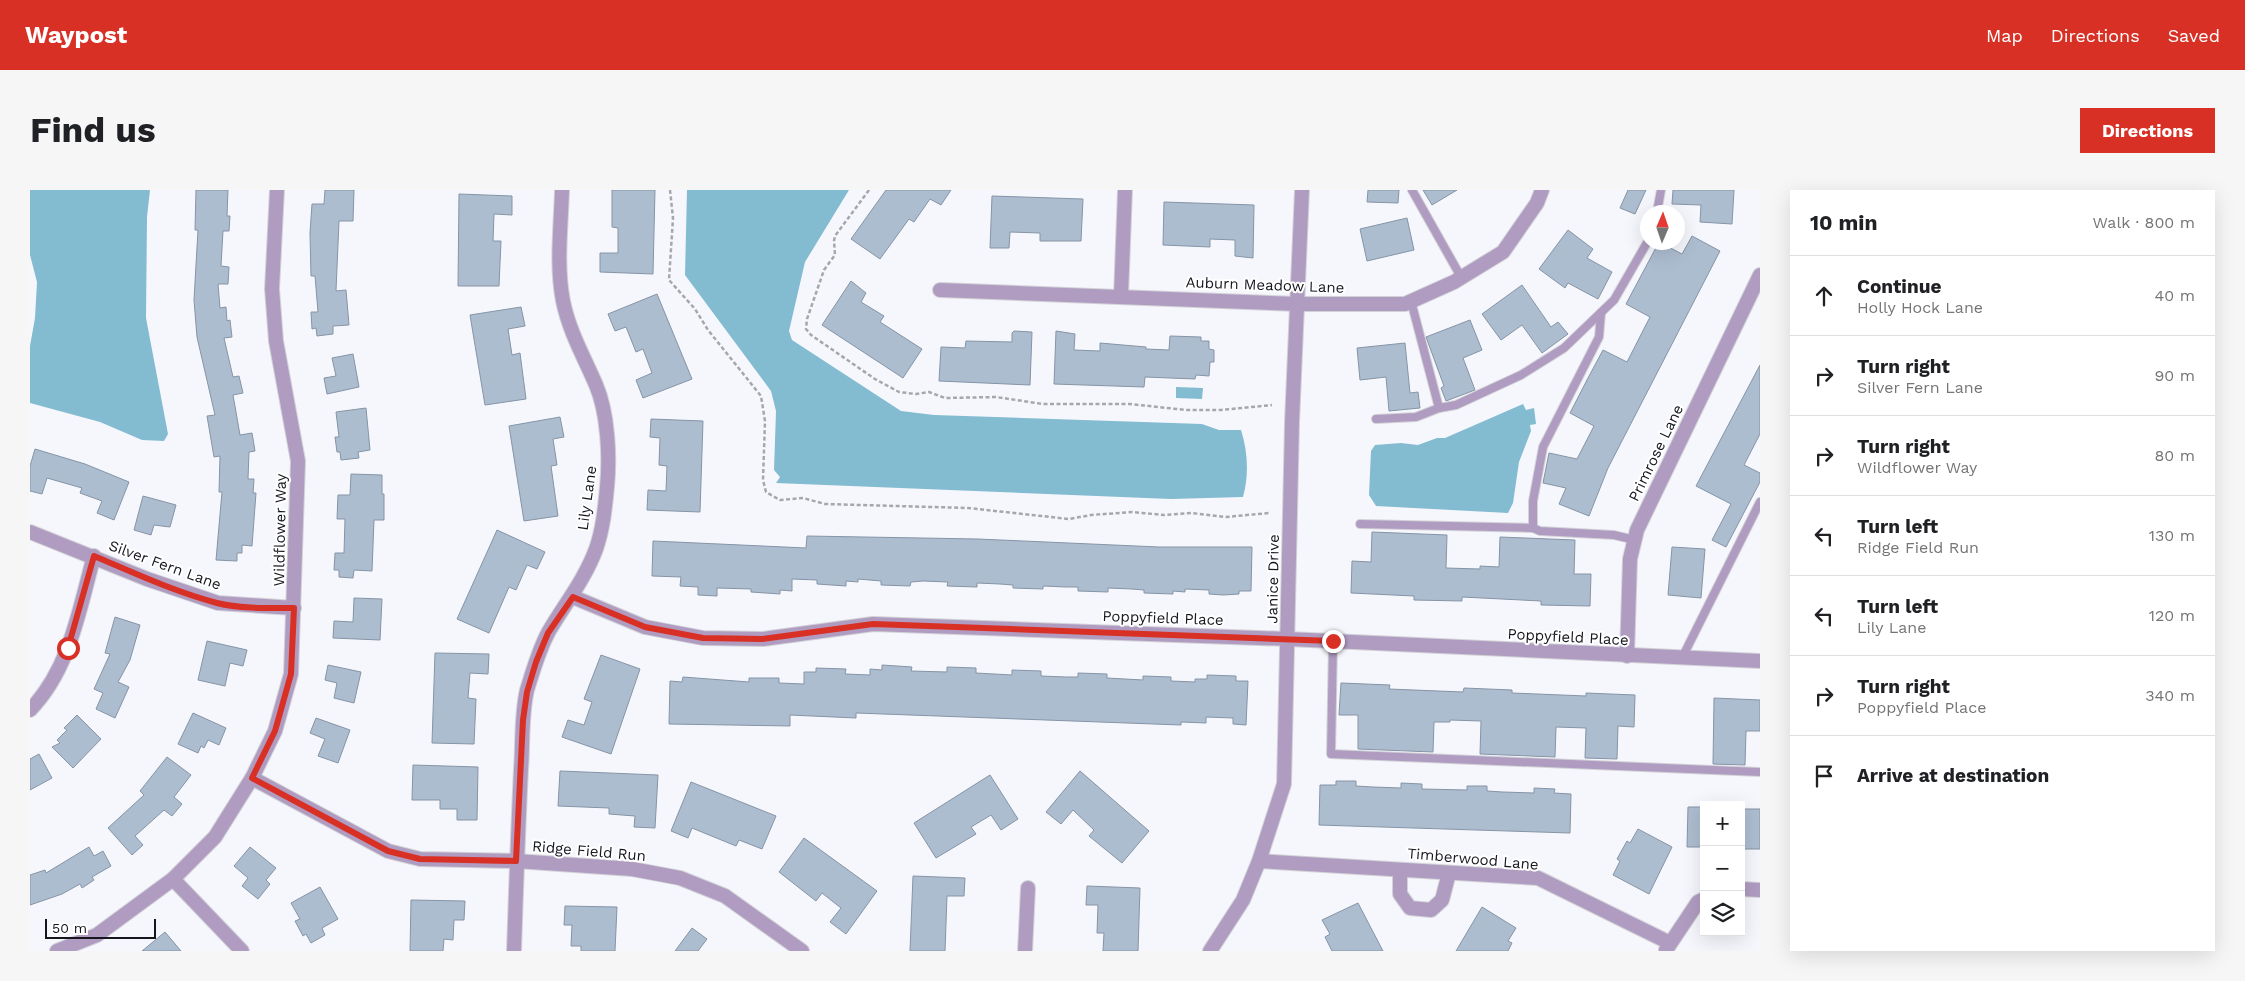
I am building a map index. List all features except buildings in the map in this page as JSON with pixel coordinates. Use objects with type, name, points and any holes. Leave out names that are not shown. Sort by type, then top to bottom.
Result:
[{"type":"street","name":"Wildflower Way","points":[[57,951],[97,935],[173,879],[215,837],[252,778],[275,731],[291,674],[298,461],[276,341],[272,289],[277,190]]},
{"type":"street","name":"Lily Lane","points":[[514,951],[516,861],[523,720],[527,692],[536,662],[548,633],[573,597],[596,549],[604,516],[609,462],[603,412],[597,388],[575,339],[563,301],[560,267],[562,190]]},
{"type":"street","points":[[1121,296],[1124,190]]},
{"type":"street","name":"Janice Drive","points":[[1210,951],[1242,900],[1259,861],[1284,784],[1292,422],[1302,190]]},
{"type":"street","name":"Auburn Meadow Lane","points":[[940,290],[1298,304],[1405,304],[1461,277],[1503,252],[1536,203],[1542,190]]},
{"type":"street","name":"Primrose Lane","points":[[1627,656],[1630,560],[1637,530],[1760,275]]},
{"type":"street","name":"Silver Fern Lane","points":[[30,532],[94,556],[147,579],[218,603],[294,608]]},
{"type":"street","points":[[30,710],[52,683],[65,655],[94,556]]},
{"type":"street","name":"Poppyfield Place","points":[[573,597],[645,627],[703,638],[762,639],[873,624],[1288,639],[1760,661]]},
{"type":"street","name":"Ridge Field Run","points":[[252,778],[388,851],[420,859],[516,861],[632,869],[680,878],[727,896],[802,951]]},
{"type":"street","name":"Timberwood Lane","points":[[1259,861],[1538,878],[1668,947]]},
{"type":"street","points":[[1400,870],[1400,894],[1410,908],[1431,910],[1442,900],[1449,873]]},
{"type":"street","points":[[173,879],[242,951]]},
{"type":"street","points":[[1025,951],[1028,888]]},
{"type":"street","points":[[1745,889],[1760,890]]},
{"type":"street","points":[[1668,947],[1700,901]]},
{"type":"lane","points":[[1412,190],[1461,277]]},
{"type":"lane","points":[[1658,205],[1661,190]]},
{"type":"lane","points":[[1376,419],[1416,417],[1439,408],[1456,406],[1521,375],[1564,348],[1614,300],[1643,250]]},
{"type":"lane","points":[[1411,301],[1439,408]]},
{"type":"lane","points":[[1533,528],[1533,501],[1543,448],[1599,337],[1601,313]]},
{"type":"lane","points":[[1682,658],[1760,502]]},
{"type":"lane","points":[[1360,524],[1533,528],[1540,531],[1614,535],[1635,540]]},
{"type":"lane","points":[[1333,641],[1331,754],[1760,772]]},
{"type":"path","points":[[670,190],[673,218],[669,280],[694,309],[708,330],[761,396],[766,421],[763,486],[770,496],[780,500],[806,498],[826,504],[956,507],[1069,519],[1091,515],[1132,512],[1152,515],[1192,513],[1226,517],[1269,513]]},
{"type":"path","points":[[869,190],[835,236],[835,255],[824,270],[807,319],[806,329],[833,350],[894,390],[907,394],[929,392],[945,398],[970,396],[1012,399],[1043,404],[1130,404],[1186,410],[1221,410],[1272,406]]},
{"type":"water","points":[[30,190],[150,190],[147,217],[146,318],[168,434],[164,441],[142,440],[100,422],[30,403],[30,346],[35,318],[37,282],[30,255]]},
{"type":"water","points":[[687,190],[849,190],[805,262],[789,331],[792,340],[901,411],[934,415],[1202,424],[1219,430],[1241,430],[1247,464],[1243,497],[1171,499],[776,483],[780,477],[774,470],[776,411],[771,391],[685,275]]},
{"type":"water","points":[[1176,387],[1203,388],[1202,399],[1176,398]]},
{"type":"water","points":[[1523,404],[1526,410],[1534,408],[1536,424],[1530,425],[1531,431],[1519,462],[1513,503],[1508,513],[1376,506],[1369,495],[1371,451],[1375,445],[1401,443],[1418,445],[1437,438],[1445,438]]},
{"type":"route","points":[[68,648],[94,556],[147,579],[218,603],[294,608],[291,674],[275,731],[252,778],[388,851],[420,859],[516,861],[523,720],[527,692],[536,662],[548,633],[573,597],[645,627],[703,638],[762,639],[873,624],[1333,641]]}]
